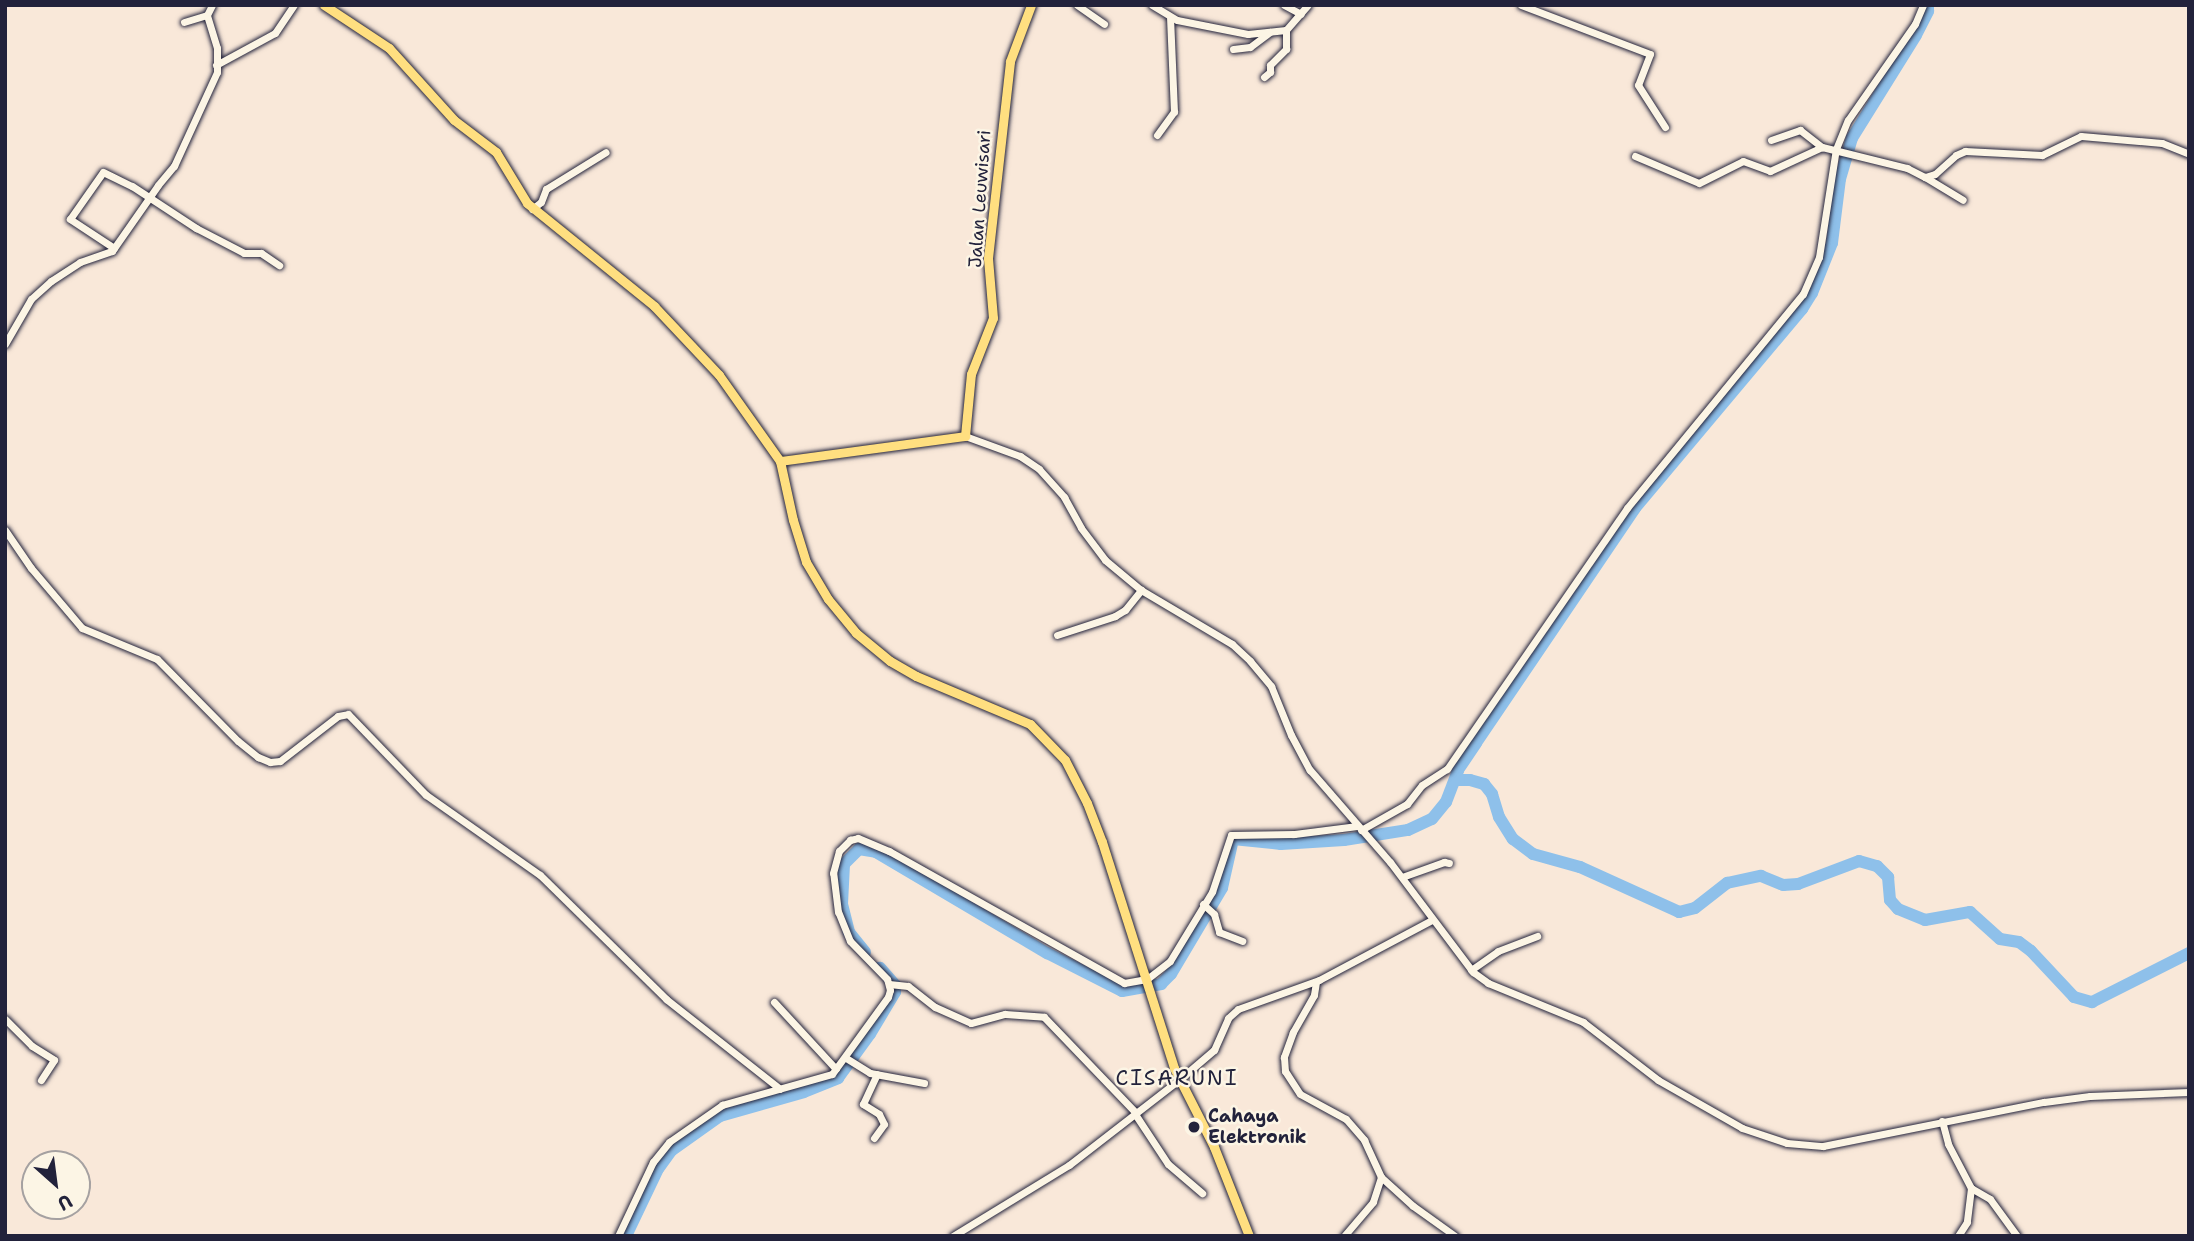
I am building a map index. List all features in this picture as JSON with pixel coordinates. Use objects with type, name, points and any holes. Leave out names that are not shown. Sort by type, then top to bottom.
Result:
[{"type":"main road","points":[[324,5],[389,48],[454,120],[492,147],[519,194],[532,209],[654,306],[705,360],[780,461],[793,520],[806,562],[828,599],[856,633],[890,661],[915,676],[1030,723],[1065,760],[1087,803],[1102,842],[1180,1079],[1214,1147],[1249,1236]]},
{"type":"main road","name":"Jalan Leuwisari","points":[[965,436],[971,374],[993,318],[988,258],[1010,61],[1031,5]]},
{"type":"main road","points":[[780,461],[965,436]]},
{"type":"street","points":[[5,344],[32,299],[51,281],[80,262],[114,248],[174,166],[217,72],[217,48],[208,15],[212,5]]},
{"type":"street","points":[[216,65],[275,33],[294,5]]},
{"type":"street","points":[[1077,5],[1104,24]]},
{"type":"street","points":[[1152,5],[1170,18],[1248,34],[1286,30]]},
{"type":"street","points":[[1284,5],[1301,14]]},
{"type":"street","points":[[1264,77],[1270,72],[1270,65],[1286,49],[1286,30],[1308,5]]},
{"type":"street","points":[[1521,5],[1650,54],[1638,85],[1665,127]]},
{"type":"street","points":[[618,1236],[653,1162],[669,1142],[713,1110],[815,1080],[851,1061],[888,997],[890,984],[885,975],[850,941],[836,904],[833,873],[836,858],[844,844],[858,838],[916,865],[1116,981],[1148,985],[1170,961],[1208,908],[1231,835],[1361,829],[1408,804],[1422,785],[1447,769],[1628,508],[1793,309],[1811,280],[1819,257],[1836,149],[1852,112],[1915,24],[1923,5]]},
{"type":"street","points":[[184,22],[208,15]]},
{"type":"street","points":[[1157,135],[1174,112],[1170,18]]},
{"type":"street","points":[[1233,49],[1250,47],[1270,31]]},
{"type":"street","points":[[1771,140],[1800,130],[1822,147],[1849,151],[1907,168],[1962,200]]},
{"type":"street","points":[[1925,177],[1935,174],[1956,155],[1965,151],[2042,155],[2081,136],[2162,143],[2189,154]]},
{"type":"street","points":[[1635,156],[1704,183],[1743,161],[1770,171],[1822,147]]},
{"type":"street","points":[[532,209],[541,202],[546,189],[606,152]]},
{"type":"street","points":[[114,248],[70,219],[99,174],[107,172],[207,234],[244,253],[261,253],[279,265]]},
{"type":"street","points":[[965,436],[1020,456],[1039,469],[1064,497],[1092,544],[1141,590],[1232,644],[1257,668],[1270,686],[1290,735],[1310,770],[1402,877],[1471,970],[1488,983],[1583,1021],[1658,1080],[1742,1128],[1771,1139],[1824,1146],[1942,1121],[2090,1096],[2189,1091]]},
{"type":"street","points":[[5,530],[31,568],[82,628],[157,659],[238,741],[258,757],[270,762],[280,761],[338,716],[348,714],[426,795],[540,875],[666,999],[780,1089]]},
{"type":"street","points":[[1057,635],[1115,616],[1125,610],[1141,590]]},
{"type":"street","points":[[1402,877],[1444,862],[1449,863]]},
{"type":"street","points":[[1208,908],[1219,932],[1242,941]]},
{"type":"street","points":[[953,1236],[1069,1165],[1180,1079],[1214,1050],[1227,1018],[1238,1009],[1316,982],[1432,920]]},
{"type":"street","points":[[1471,970],[1499,951],[1537,936]]},
{"type":"street","points":[[1316,982],[1314,995],[1293,1032],[1284,1056],[1285,1071],[1300,1094],[1346,1119],[1364,1140],[1381,1177],[1413,1206],[1455,1236]]},
{"type":"street","points":[[890,984],[903,984],[934,1007],[971,1023],[1005,1014],[1044,1017],[1135,1114],[1168,1164],[1202,1193]]},
{"type":"street","points":[[774,1002],[836,1069]]},
{"type":"street","points":[[5,1018],[32,1046],[54,1060],[41,1080]]},
{"type":"street","points":[[851,1061],[877,1074],[924,1083]]},
{"type":"street","points":[[874,1138],[884,1124],[879,1114],[863,1104],[877,1074]]},
{"type":"street","points":[[1942,1121],[1948,1144],[1971,1188],[1990,1199],[2017,1236]]},
{"type":"street","points":[[1344,1236],[1373,1202],[1381,1177]]},
{"type":"street","points":[[1958,1236],[1967,1222],[1971,1188]]},
{"type":"waterway","points":[[865,952],[849,932],[842,904],[844,864],[859,849],[876,852],[1047,953],[1122,991],[1161,984],[1171,974],[1222,888],[1233,839],[1281,844],[1344,840],[1408,830],[1432,819],[1446,802],[1458,770],[1635,508],[1802,309],[1812,293],[1832,243],[1840,179],[1852,138],[1916,35],[1928,11],[1928,5]]},
{"type":"waterway","points":[[1455,780],[1484,784],[1492,794],[1499,817],[1513,839],[1533,854],[1580,867],[1679,912],[1695,908],[1727,883],[1761,876],[1783,885],[1798,884],[1859,861],[1877,866],[1888,877],[1890,900],[1898,909],[1925,920],[1970,912],[2000,939],[2019,942],[2031,951],[2074,997],[2092,1002],[2189,953]]},
{"type":"waterway","points":[[626,1236],[658,1169],[672,1150],[720,1116],[804,1092],[838,1078],[870,1034],[895,992],[895,985],[880,968]]},
{"type":"place","name":"Cahaya Elektronik","points":[[1194,1127]]},
{"type":"district","name":"CISARUNI","points":[[1177,1078]]}]
